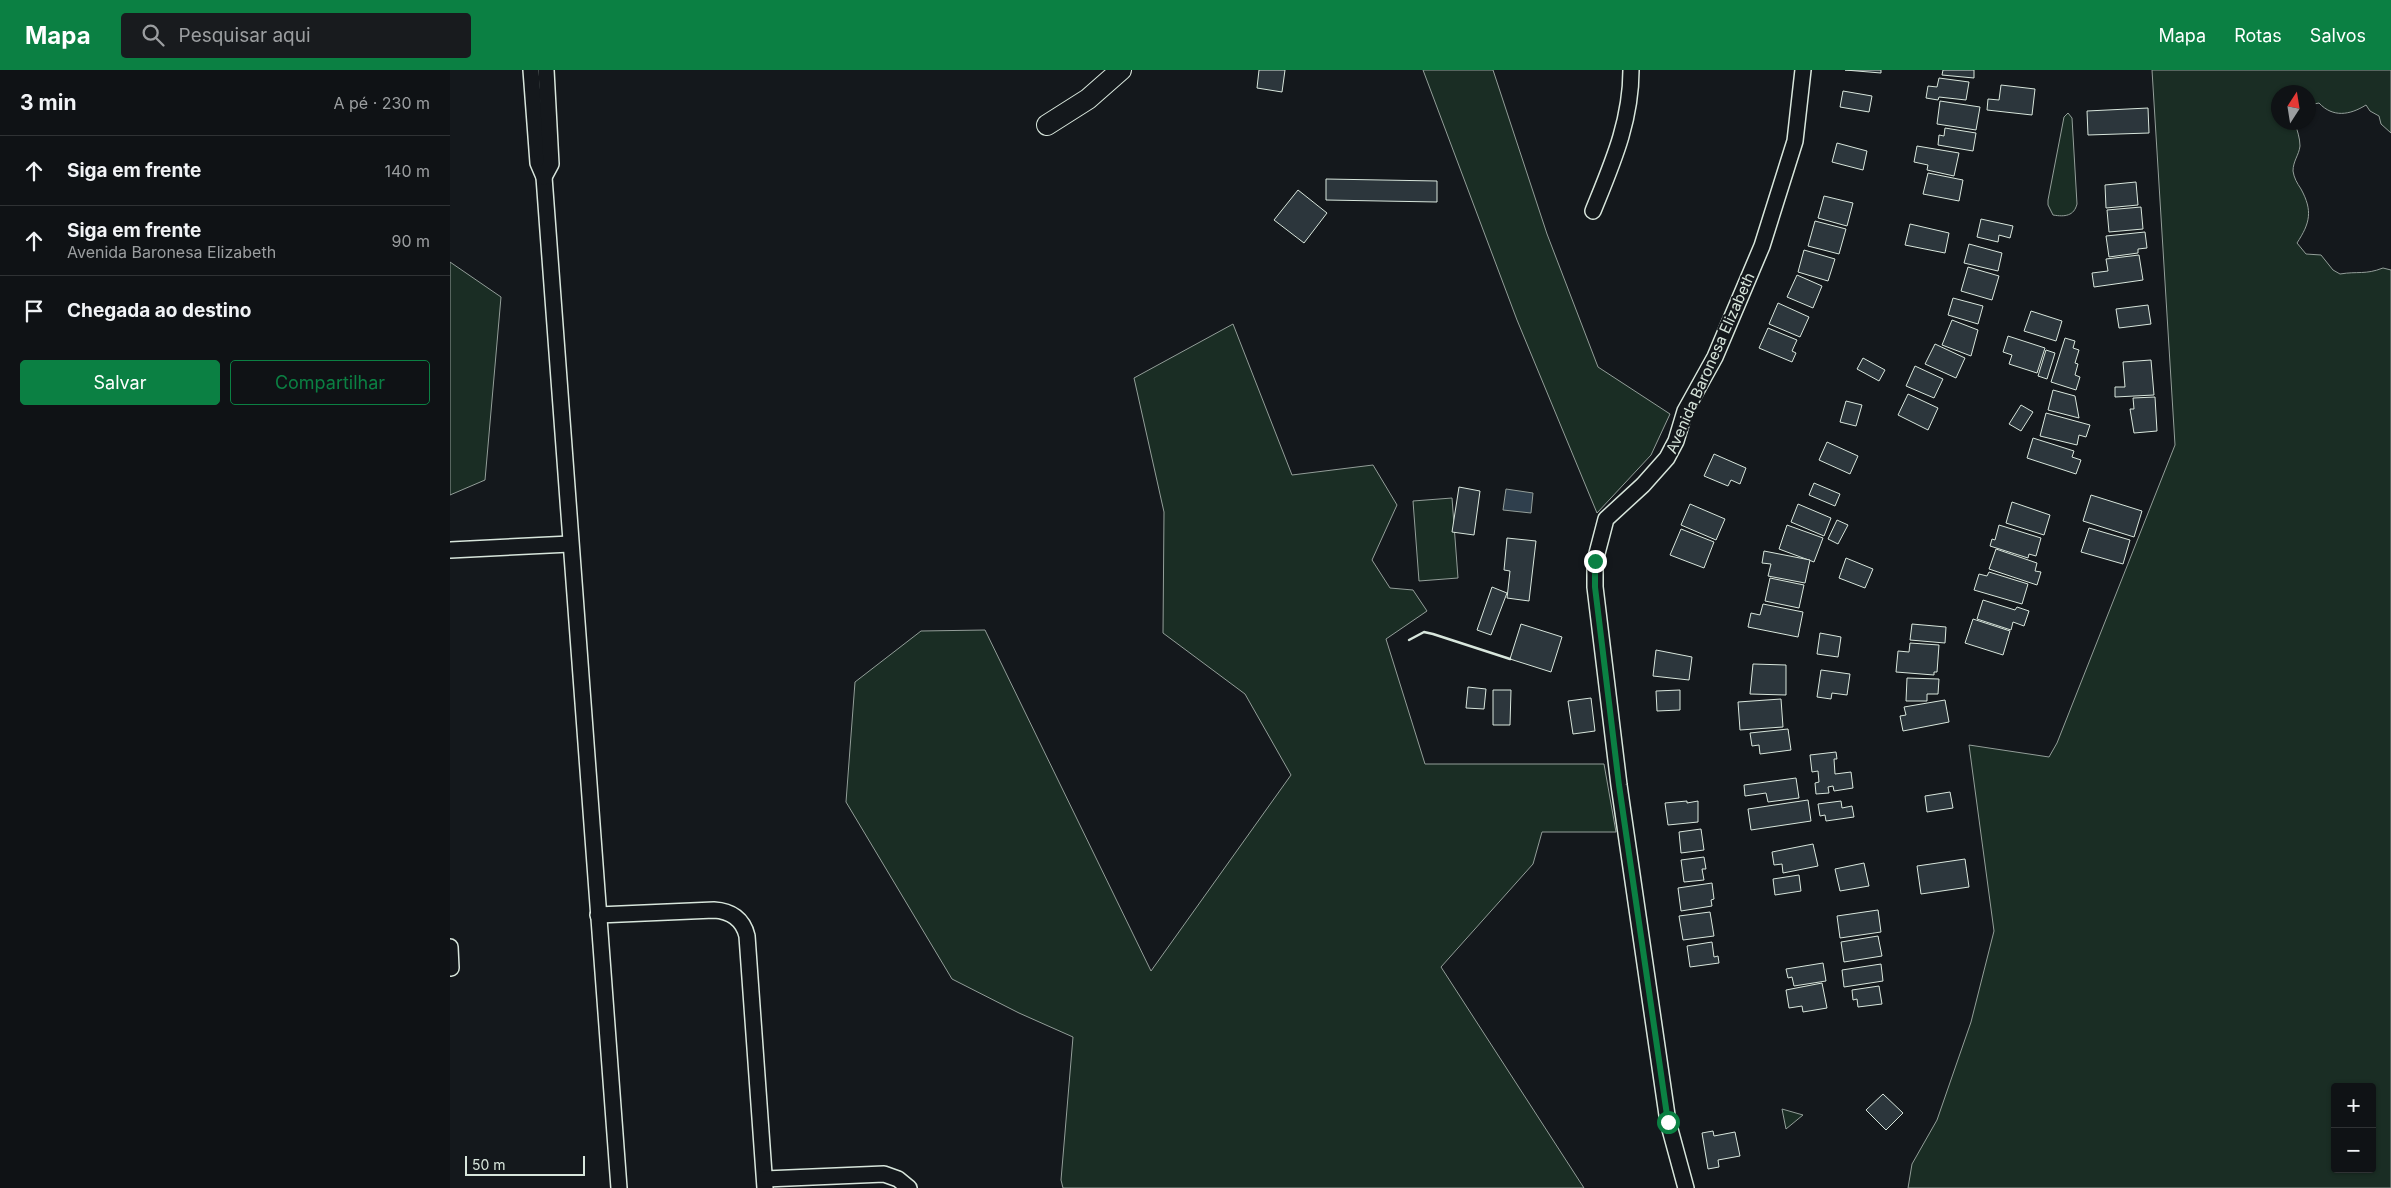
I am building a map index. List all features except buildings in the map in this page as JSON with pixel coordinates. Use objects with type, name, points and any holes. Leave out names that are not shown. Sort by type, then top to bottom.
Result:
[{"type":"street","points":[[531,70],[551,164],[544,177],[619,1188]]},
{"type":"street","points":[[542,125],[546,70]]},
{"type":"street","points":[[1047,125],[1088,99],[1121,70]]},
{"type":"street","points":[[1593,211],[1624,132],[1629,107],[1631,70]]},
{"type":"street","name":"Avenida Baronesa Elizabeth","points":[[1686,1188],[1668,1122],[1619,785],[1595,587],[1595,561],[1606,519],[1667,458],[1676,441],[1685,411],[1716,357],[1762,246],[1780,196],[1795,141],[1803,70]]},
{"type":"street","points":[[450,550],[570,544]]},
{"type":"street","points":[[598,915],[714,910],[729,912],[741,922],[747,936],[765,1184],[884,1174],[898,1178],[909,1188]]},
{"type":"street","points":[[450,947],[452,968]]},
{"type":"green space","points":[[1423,70],[1493,70],[1547,234],[1598,367],[1670,414],[1651,455],[1597,513],[1517,320]]},
{"type":"green space","points":[[2152,70],[2391,70],[2391,133],[2381,124],[2379,116],[2370,111],[2366,105],[2348,113],[2336,113],[2324,108],[2319,103],[2316,104],[2316,85],[2271,85],[2271,130],[2297,130],[2300,140],[2293,171],[2305,197],[2308,210],[2305,229],[2297,243],[2306,254],[2321,255],[2333,270],[2340,274],[2366,272],[2383,268],[2391,270],[2391,1188],[1908,1188],[1912,1164],[1937,1120],[1971,1022],[1994,931],[1969,745],[2049,757],[2057,743],[2175,445]]},
{"type":"green space","points":[[2068,113],[2072,118],[2077,204],[2074,211],[2068,215],[2057,216],[2053,215],[2048,205],[2048,200],[2064,117]]},
{"type":"green space","points":[[450,262],[501,297],[485,480],[450,495]]},
{"type":"green space","points":[[1233,324],[1292,475],[1373,465],[1397,505],[1372,560],[1390,588],[1413,590],[1427,611],[1386,639],[1425,764],[1604,764],[1616,832],[1542,832],[1533,864],[1441,967],[1584,1188],[1063,1188],[1061,1180],[1073,1037],[1019,1013],[952,979],[846,802],[855,682],[921,631],[985,630],[1151,971],[1291,775],[1245,694],[1163,633],[1164,512],[1134,378]]},
{"type":"green space","points":[[1452,498],[1458,578],[1419,581],[1413,501]]},
{"type":"green space","points":[[1782,1109],[1803,1115],[1786,1129]]},
{"type":"water","points":[[1506,489],[1533,493],[1531,513],[1503,510]]},
{"type":"wall","points":[[1409,640],[1424,632],[1510,659]]},
{"type":"route","points":[[1595,561],[1595,587],[1619,785],[1668,1122]]}]
